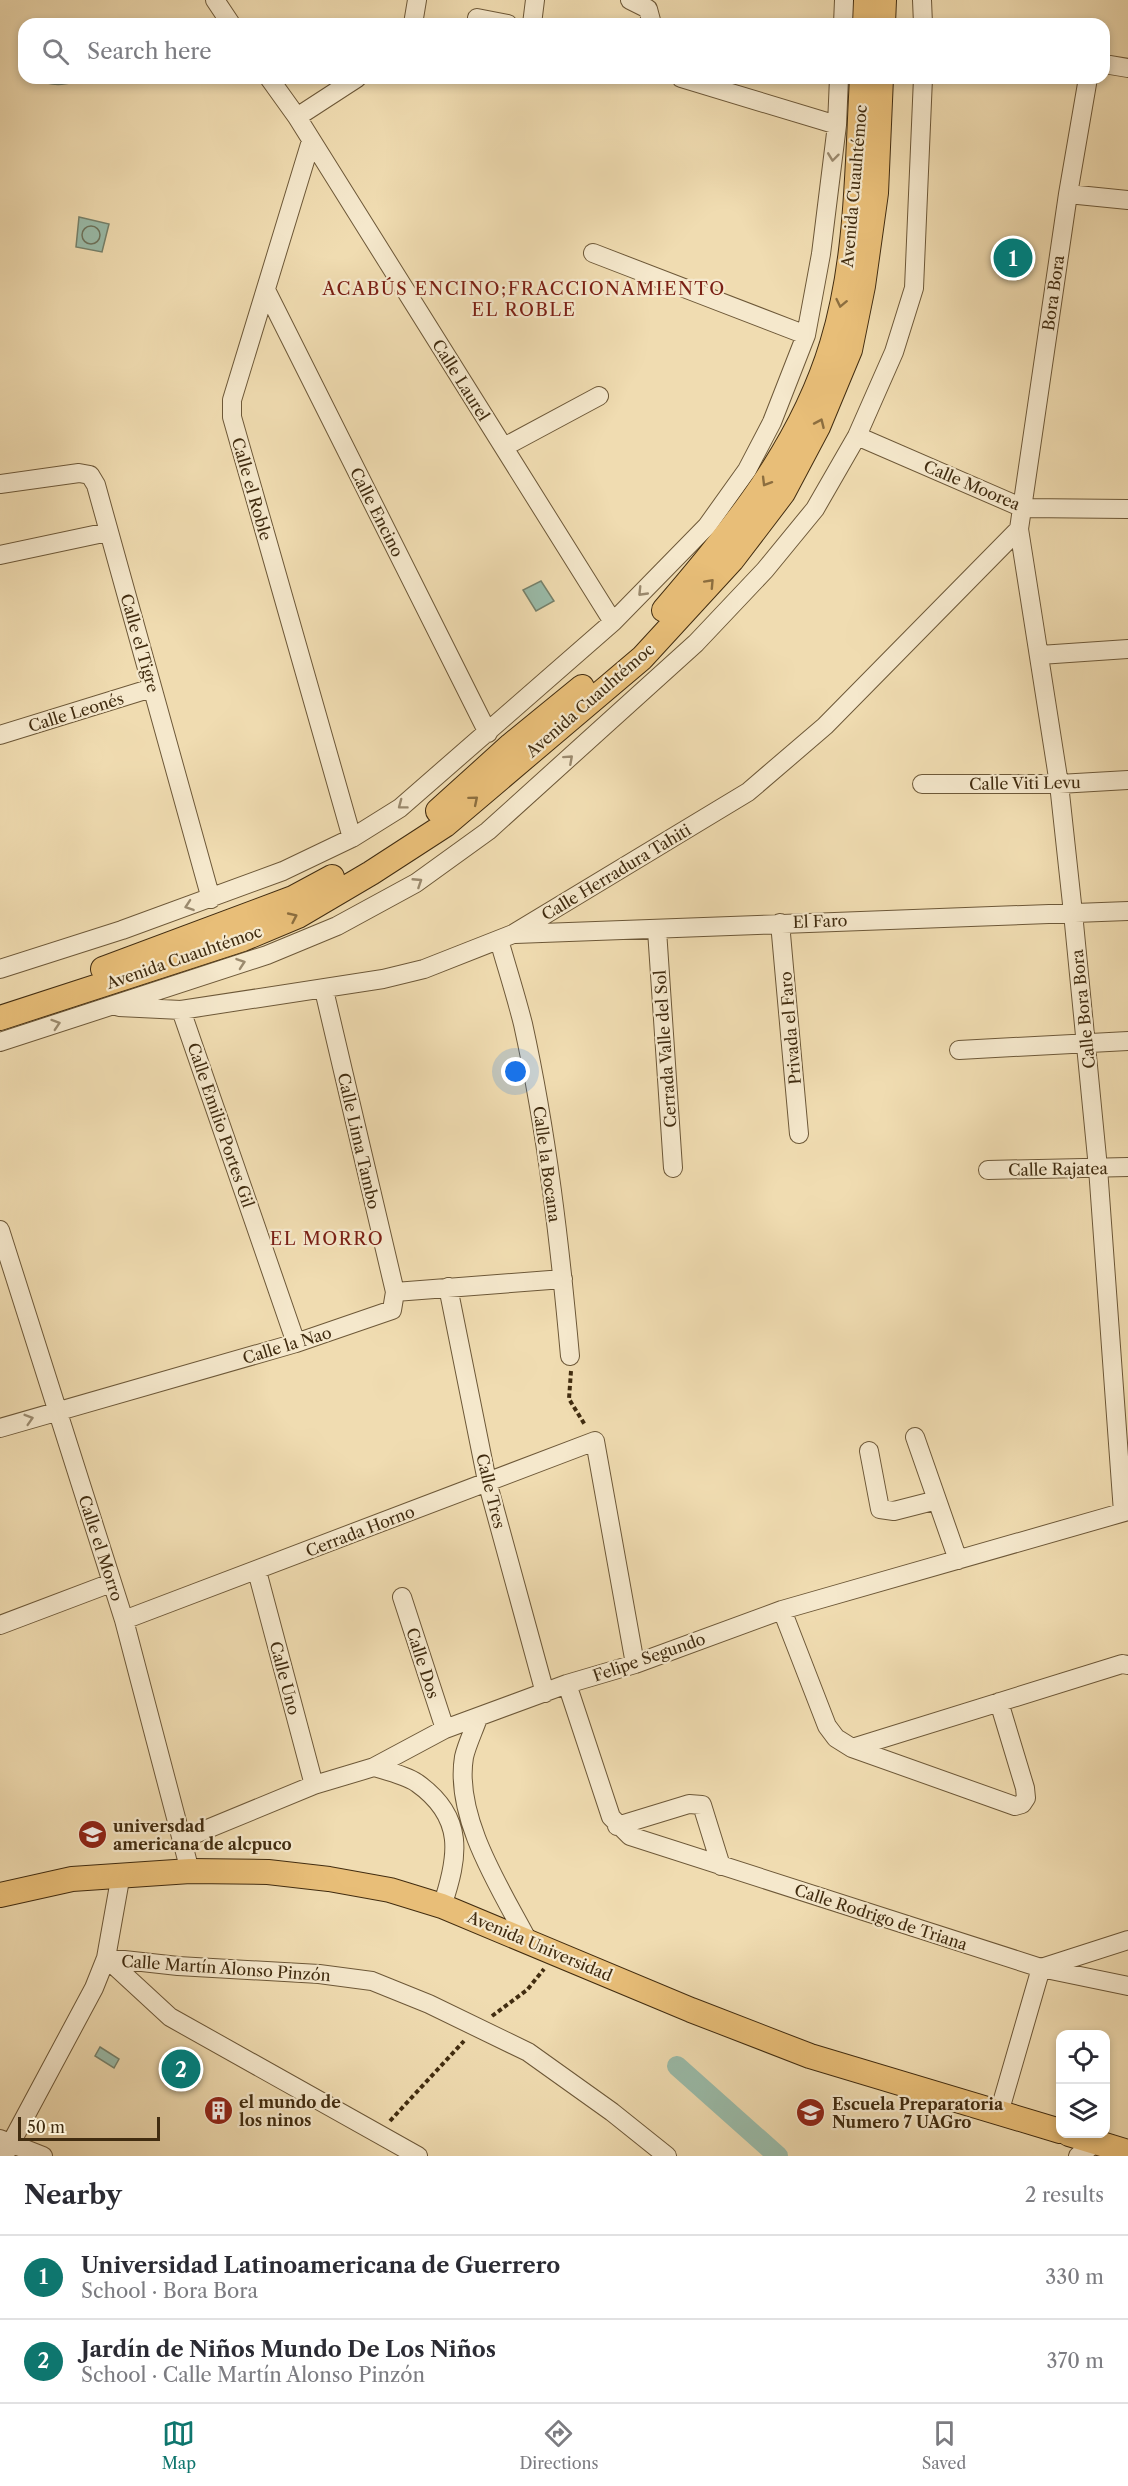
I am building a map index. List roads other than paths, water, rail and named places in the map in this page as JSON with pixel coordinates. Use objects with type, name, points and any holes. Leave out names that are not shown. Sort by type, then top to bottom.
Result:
[{"type":"main road","points":[[865,18],[866,0]]},
{"type":"main road","points":[[883,18],[884,0]]},
{"type":"main road","name":"Avenida Cuauhtémoc","points":[[0,1001],[206,933],[293,898],[369,858],[435,813],[511,745],[632,647],[721,545],[763,487],[802,420],[832,344],[846,278],[856,194],[862,84]]},
{"type":"main road","name":"Avenida Cuauhtémoc","points":[[0,1017],[243,939],[298,916],[371,873],[445,825],[642,658],[732,560],[783,493],[818,427],[850,350],[863,286],[876,193],[881,84]]},
{"type":"main road","name":"Avenida Universidad","points":[[0,1895],[72,1879],[190,1870],[268,1872],[329,1879],[390,1890],[442,1906],[527,1939],[691,2010],[810,2056],[1056,2130]]},
{"type":"main road","points":[[1085,2138],[1128,2152]]},
{"type":"street","points":[[215,0],[227,18]]},
{"type":"street","points":[[414,18],[417,0]]},
{"type":"street","points":[[533,18],[535,0]]},
{"type":"street","points":[[630,0],[648,9],[650,18]]},
{"type":"street","points":[[843,18],[844,0]]},
{"type":"street","points":[[922,0],[923,18]]},
{"type":"street","points":[[1110,65],[1128,68]]},
{"type":"street","name":"Calle Laurel","points":[[273,84],[297,117],[613,622]]},
{"type":"street","points":[[297,117],[348,84]]},
{"type":"street","points":[[701,84],[837,125]]},
{"type":"street","points":[[0,969],[212,899],[283,871],[352,838],[400,808],[613,622],[707,526],[747,470],[772,422],[806,335],[821,254],[837,125],[839,84]]},
{"type":"street","points":[[0,1042],[267,955],[337,926],[416,883],[488,831],[696,643],[765,570],[815,508],[857,436],[894,352],[914,288],[923,84]]},
{"type":"street","name":"Bora Bora","points":[[1023,508],[1068,194],[1087,84]]},
{"type":"street","name":"Calle el Roble","points":[[311,141],[232,400],[232,417],[352,838]]},
{"type":"street","points":[[1068,194],[1128,201]]},
{"type":"street","points":[[593,254],[806,335]]},
{"type":"street","name":"Calle Encino","points":[[266,290],[488,733]]},
{"type":"street","points":[[504,447],[599,396]]},
{"type":"street","name":"Calle Moorea","points":[[857,436],[1023,508],[1128,509]]},
{"type":"street","name":"Calle el Tigre","points":[[0,483],[79,473],[90,475],[96,484],[212,899]]},
{"type":"street","name":"Calle Bora Bora","points":[[1023,508],[1019,529],[1059,784],[1073,913],[1098,1168],[1126,1512]]},
{"type":"street","name":"Calle Herradura Tahiti","points":[[111,1007],[181,1010],[324,990],[424,969],[506,937],[748,792],[825,726],[1019,529]]},
{"type":"street","points":[[0,555],[108,532]]},
{"type":"street","points":[[1040,655],[1128,649]]},
{"type":"street","name":"Calle Leonés","points":[[0,735],[152,688]]},
{"type":"street","name":"Calle Viti Levu","points":[[922,784],[1059,784],[1128,780]]},
{"type":"street","name":"El Faro","points":[[506,937],[780,923],[1128,911]]},
{"type":"street","name":"Privada el Faro","points":[[780,923],[799,1134]]},
{"type":"street","name":"Cerrada Valle del Sol","points":[[657,930],[673,1168]]},
{"type":"street","name":"Calle la Bocana","points":[[506,937],[540,1114],[563,1279],[570,1356]]},
{"type":"street","name":"Calle Lima Tambo","points":[[324,990],[395,1292]]},
{"type":"street","name":"Calle Emilio Portes Gil","points":[[181,1010],[296,1343]]},
{"type":"street","points":[[959,1050],[1128,1041]]},
{"type":"street","name":"Calle Rajatea","points":[[988,1170],[1128,1167]]},
{"type":"street","name":"Calle el Morro","points":[[0,1230],[124,1620],[190,1870]]},
{"type":"street","points":[[395,1292],[563,1279]]},
{"type":"street","name":"Calle Tres","points":[[448,1287],[487,1481],[545,1693]]},
{"type":"street","name":"Calle la Nao","points":[[0,1428],[296,1343],[392,1310],[395,1292]]},
{"type":"street","points":[[915,1437],[958,1560]]},
{"type":"street","name":"Cerrada Horno","points":[[124,1620],[595,1441],[634,1664]]},
{"type":"street","points":[[869,1451],[879,1509],[894,1511],[937,1500]]},
{"type":"street","name":"Felipe Segundo","points":[[183,1839],[314,1785],[374,1767],[445,1729],[567,1684],[634,1664],[782,1610],[1126,1512]]},
{"type":"street","name":"Calle Uno","points":[[256,1571],[314,1785]]},
{"type":"street","points":[[0,1625],[111,1583]]},
{"type":"street","name":"Calle Dos","points":[[402,1597],[445,1729]]},
{"type":"street","points":[[782,1610],[826,1726],[836,1738],[852,1748],[1006,1804],[1022,1804],[1026,1797],[1025,1788],[999,1702]]},
{"type":"street","points":[[852,1748],[1122,1664],[1128,1665]]},
{"type":"street","points":[[567,1684],[611,1817],[617,1826],[689,1803],[702,1805],[721,1866]]},
{"type":"street","points":[[478,1718],[464,1757],[468,1814],[495,1878],[527,1939]]},
{"type":"street","points":[[374,1767],[416,1782],[438,1803],[450,1819],[456,1846],[454,1871],[442,1906]]},
{"type":"street","points":[[450,1819],[468,1814]]},
{"type":"street","name":"Calle Rodrigo de Triana","points":[[617,1826],[630,1836],[1041,1968],[1128,1986]]},
{"type":"street","points":[[44,2156],[6,2146],[94,1988],[106,1958],[121,1874]]},
{"type":"street","points":[[999,2113],[1041,1968],[1128,1940]]},
{"type":"street","name":"Calle Martín Alonso Pinzón","points":[[106,1958],[170,2017],[418,2156]]},
{"type":"street","name":"Calle Martín Alonso Pinzón","points":[[106,1958],[178,1966],[319,1974],[372,1981],[429,2004],[528,2052],[612,2112],[667,2156]]},
{"type":"street","points":[[1078,2156],[1097,2142]]},
{"type":"water","points":[[79,217],[109,224],[102,252],[76,247]]},
{"type":"water","points":[[541,581],[554,601],[536,611],[523,590]]},
{"type":"water","points":[[100,2047],[119,2059],[114,2068],[95,2056]]},
{"type":"waterway","points":[[677,2066],[778,2156]]},
{"type":"place","name":"Universidad Latinoamericana de Guerrero","points":[[1013,258]]},
{"type":"place","name":"universdad americana de alcpuco","points":[[92,1835]]},
{"type":"place","name":"Jardín de Niños Mundo De Los Niños","points":[[181,2069]]},
{"type":"place","name":"el mundo de los ninos","points":[[218,2111]]},
{"type":"place","name":"Escuela Preparatoria Numero 7 UAGro","points":[[811,2113]]},
{"type":"district","name":"ACABÚS ENCINO;FRACCIONAMIENTO EL ROBLE","points":[[524,299]]},
{"type":"district","name":"EL MORRO","points":[[327,1239]]}]
